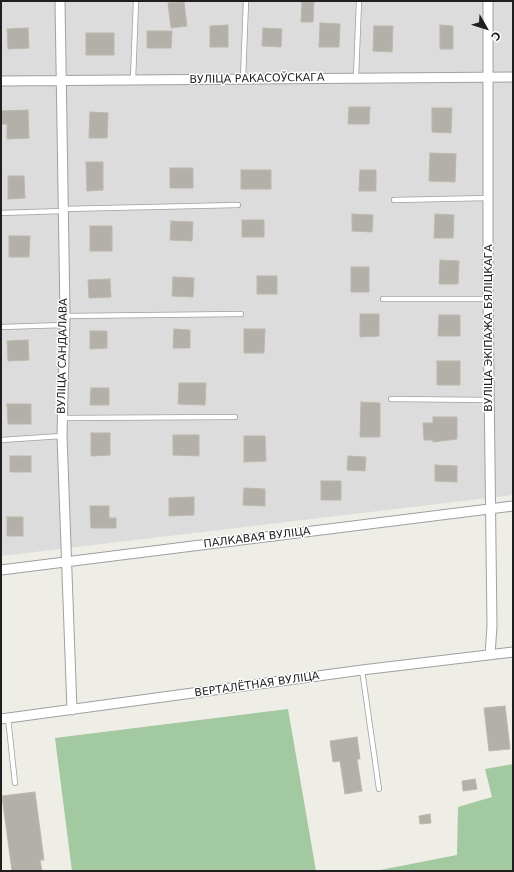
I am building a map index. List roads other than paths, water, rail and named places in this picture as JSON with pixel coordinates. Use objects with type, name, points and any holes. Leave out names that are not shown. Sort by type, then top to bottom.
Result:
[{"type":"street","name":"ВУЛІЦА САНДАЛАВА","points":[[60,1],[65,316],[62,436],[72,710]]},
{"type":"street","name":"ВУЛІЦА ЭКІПАЖА БЯЛІЦКАГА","points":[[488,1],[488,299],[492,626],[490,655]]},
{"type":"street","name":"ВУЛІЦА РАКАСОЎСКАГА","points":[[1,81],[356,77],[513,77]]},
{"type":"street","name":"ПАЛКАВАЯ ВУЛІЦА","points":[[1,570],[513,506]]},
{"type":"street","name":"ВЕРТАЛЁТНАЯ ВУЛІЦА","points":[[4,718],[362,670],[513,652]]},
{"type":"lane","points":[[133,80],[136,1]]},
{"type":"lane","points":[[244,79],[246,1]]},
{"type":"lane","points":[[356,77],[359,1]]},
{"type":"lane","points":[[394,200],[488,198]]},
{"type":"lane","points":[[1,214],[63,210],[238,205]]},
{"type":"lane","points":[[383,299],[488,299]]},
{"type":"lane","points":[[65,316],[241,314]]},
{"type":"lane","points":[[1,327],[64,325]]},
{"type":"lane","points":[[390,399],[489,400]]},
{"type":"lane","points":[[62,418],[235,417]]},
{"type":"lane","points":[[1,440],[62,436]]},
{"type":"lane","points":[[362,670],[379,789]]},
{"type":"lane","points":[[4,718],[15,783]]}]
